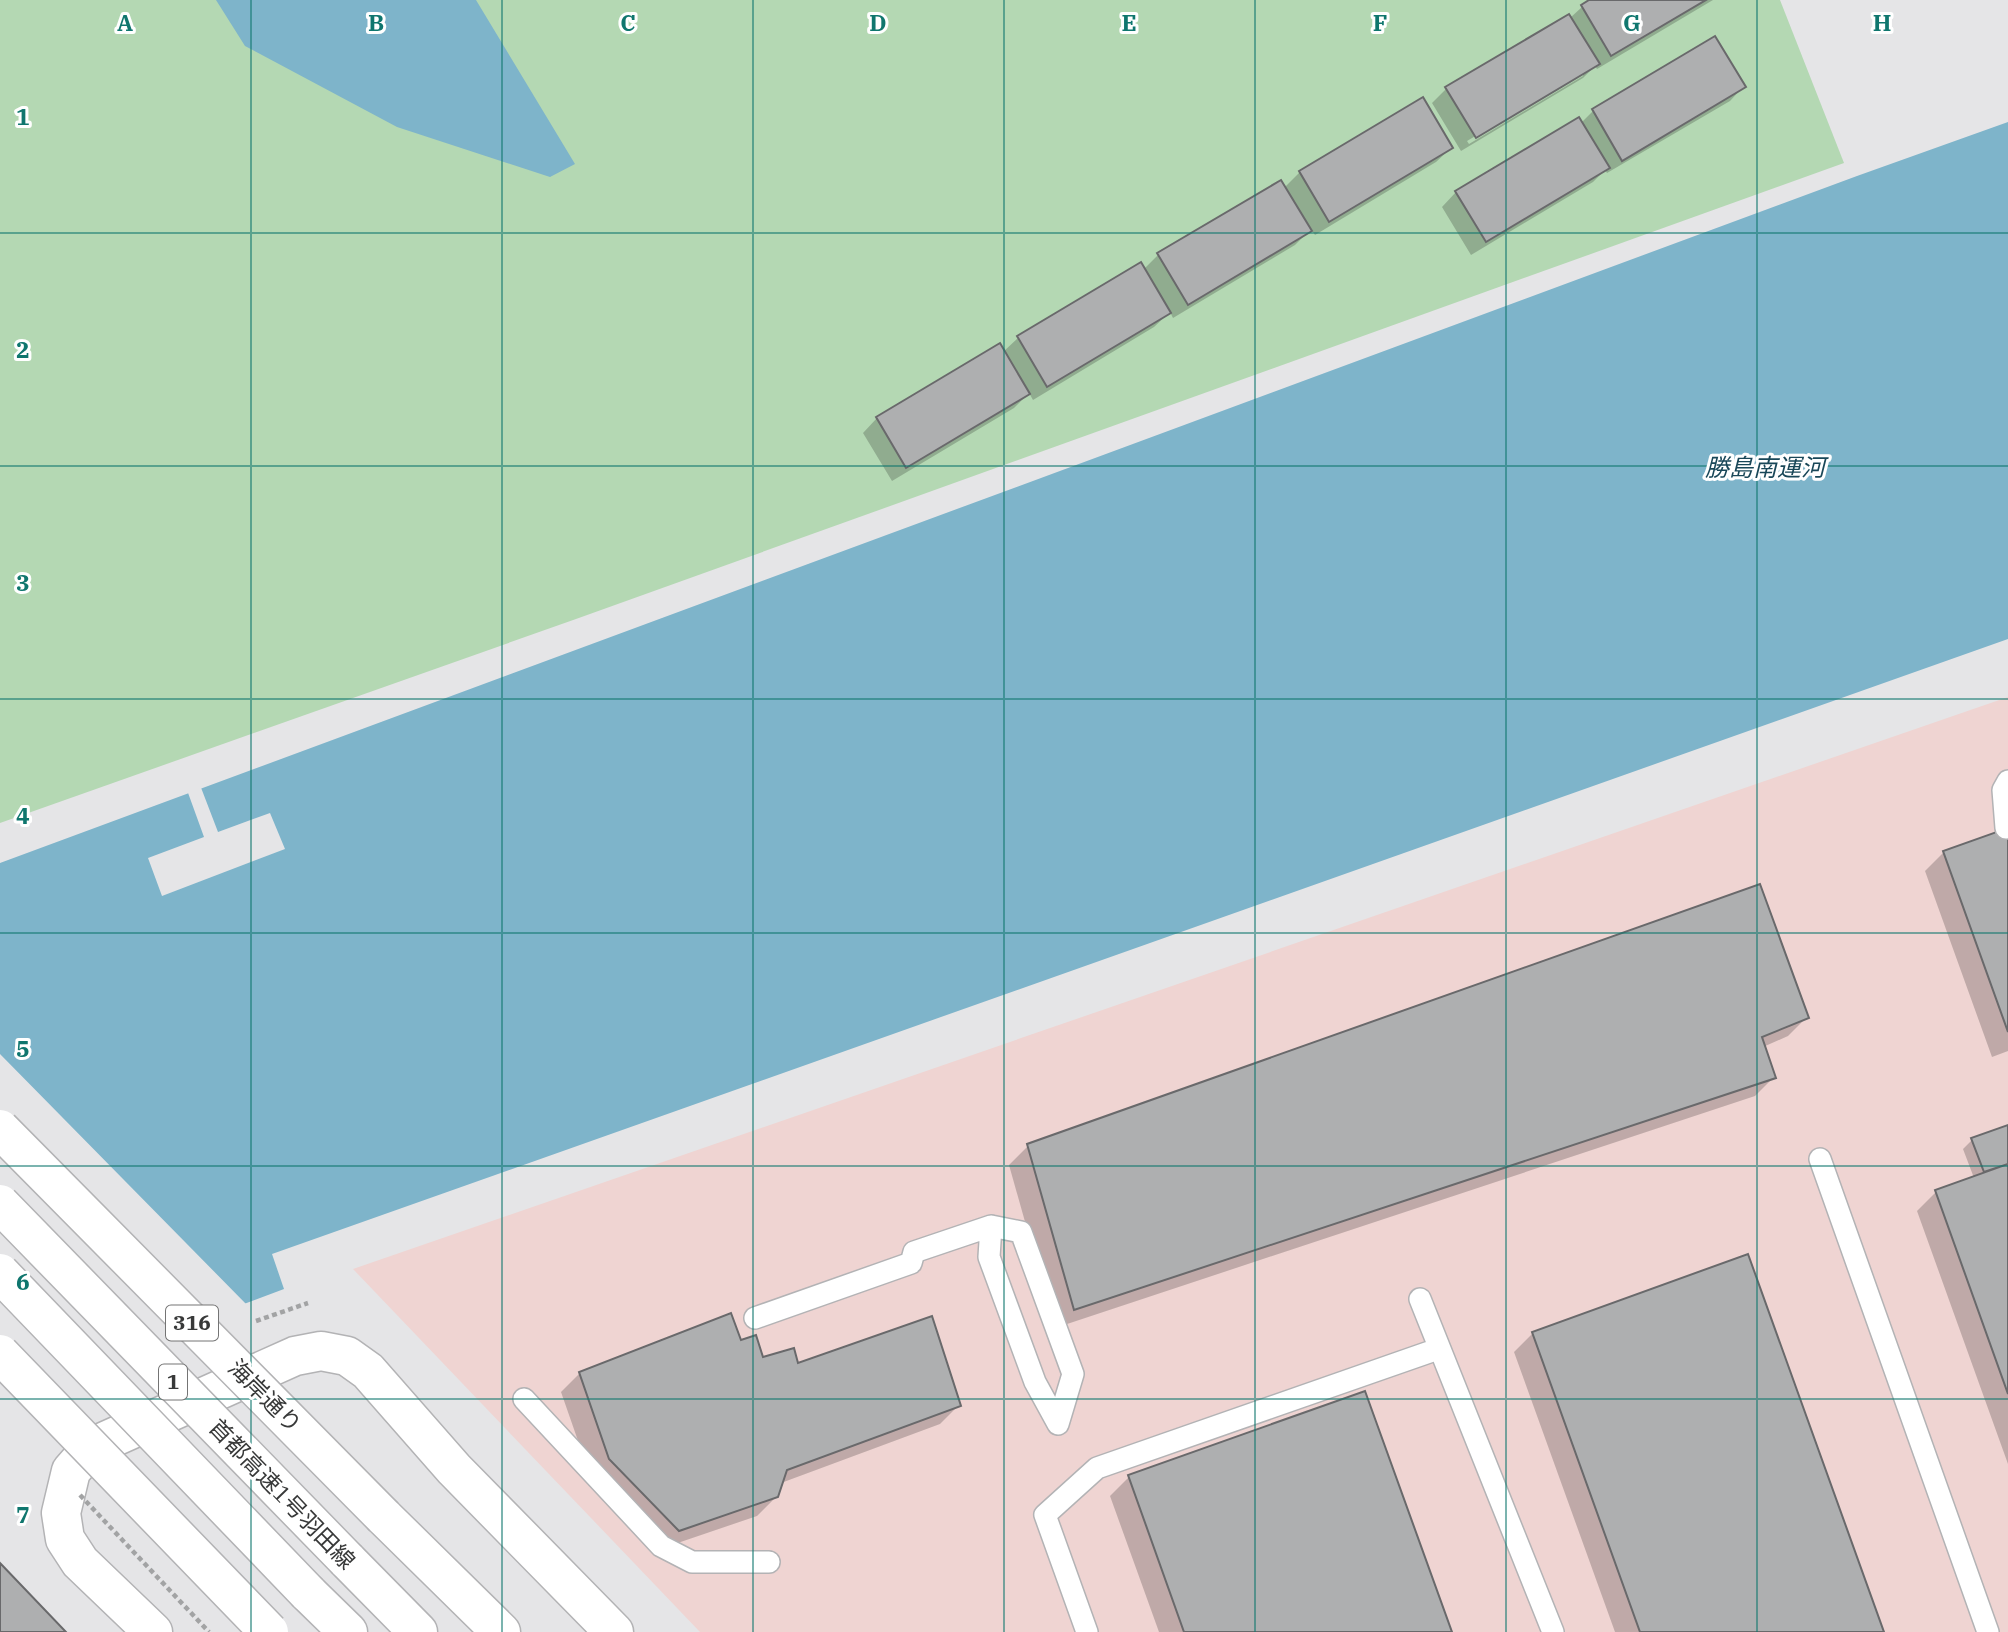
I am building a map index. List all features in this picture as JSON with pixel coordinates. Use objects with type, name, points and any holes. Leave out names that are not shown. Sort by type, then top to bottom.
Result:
[{"type":"main road","name":"海岸通り","points":[[0,1129],[501,1632]]},
{"type":"main road","name":"首都高速1号羽田線","points":[[0,1204],[418,1632]]},
{"type":"main road","name":"1","points":[[0,1273],[348,1632]]},
{"type":"main road","points":[[153,1632],[80,1562],[65,1539],[61,1513],[71,1471],[92,1447],[295,1356],[321,1351],[347,1356],[368,1371],[454,1469],[614,1632]]},
{"type":"main road","points":[[0,1354],[269,1632]]},
{"type":"lane","points":[[2006,828],[2003,790],[2008,781]]},
{"type":"lane","points":[[1820,1159],[1988,1632]]},
{"type":"lane","points":[[755,1318],[911,1263],[914,1252],[992,1226],[1021,1232],[1073,1374],[1058,1423],[1035,1382],[989,1257],[992,1226]]},
{"type":"lane","points":[[1420,1299],[1553,1632]]},
{"type":"lane","points":[[1087,1632],[1045,1515],[1097,1468],[1438,1349]]},
{"type":"lane","points":[[524,1398],[661,1546],[691,1562],[769,1562]]},
{"type":"path","points":[[256,1321],[308,1303]]},
{"type":"path","points":[[76,1491],[209,1632]]},
{"type":"shaded area","points":[[2008,697],[2008,1632],[700,1632],[353,1269]]},
{"type":"green space","points":[[0,0],[1780,0],[1844,163],[0,823]]},
{"type":"water","points":[[216,0],[476,0],[575,164],[550,177],[397,127],[245,46]]},
{"type":"water","name":"勝島南運河","points":[[2008,122],[2008,639],[272,1254],[284,1289],[0,1395],[0,863]]},
{"type":"pier","points":[[200,785],[218,832],[270,813],[285,849],[162,896],[148,858],[204,837],[187,790]]},
{"type":"pier","points":[[0,1054],[248,1306],[0,1398]]},
{"type":"building","points":[[1589,0],[1706,0],[1611,56],[1581,5]]},
{"type":"building","points":[[1569,14],[1600,64],[1476,138],[1445,87]]},
{"type":"building","points":[[1715,36],[1746,87],[1622,161],[1592,109]]},
{"type":"building","points":[[1423,97],[1453,148],[1329,222],[1299,171]]},
{"type":"building","points":[[1579,117],[1610,168],[1486,242],[1455,191]]},
{"type":"building","points":[[1281,180],[1312,231],[1188,305],[1157,253]]},
{"type":"building","points":[[1141,262],[1171,313],[1047,387],[1017,336]]},
{"type":"building","points":[[1000,343],[1030,394],[906,468],[876,417]]},
{"type":"building","points":[[2008,828],[2008,1032],[1943,851]]},
{"type":"building","points":[[1760,884],[1809,1018],[1762,1037],[1776,1078],[1074,1310],[1027,1144]]},
{"type":"building","points":[[2008,1125],[2008,1164],[1984,1172],[1971,1138]]},
{"type":"building","points":[[2008,1164],[2008,1394],[1935,1190]]},
{"type":"building","points":[[1748,1254],[1884,1632],[1640,1632],[1532,1332]]},
{"type":"building","points":[[731,1313],[741,1340],[756,1335],[763,1357],[794,1348],[798,1363],[932,1316],[961,1406],[787,1470],[778,1497],[679,1531],[609,1459],[579,1372]]},
{"type":"building","points":[[1365,1391],[1452,1632],[1184,1632],[1128,1475]]},
{"type":"building","points":[[0,1563],[66,1632],[0,1632]]}]
